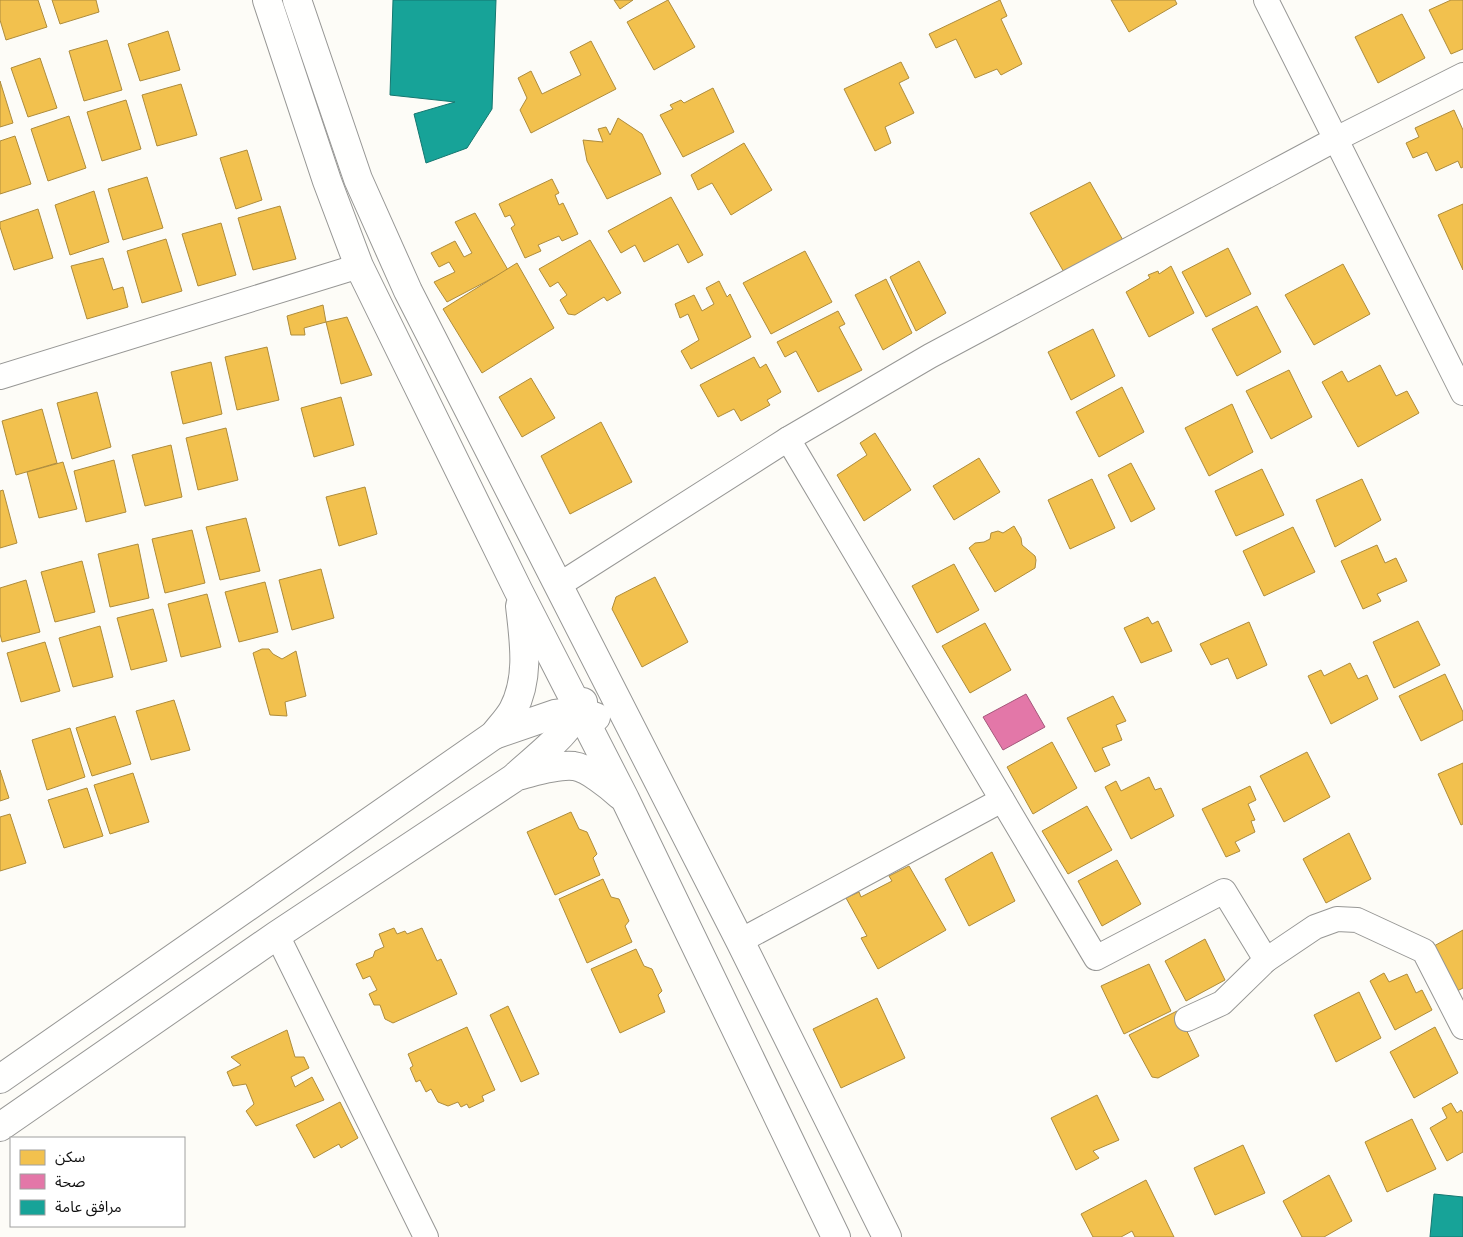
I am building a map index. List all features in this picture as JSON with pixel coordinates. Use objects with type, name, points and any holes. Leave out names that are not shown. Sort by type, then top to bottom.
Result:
[{"type":"street","points":[[267,0],[327,181],[359,266],[518,590],[625,799],[836,1237]]},
{"type":"street","points":[[297,0],[358,179],[404,283],[740,941],[887,1237]]},
{"type":"street","points":[[1266,0],[1463,393]]},
{"type":"street","points":[[559,585],[788,439],[930,356],[1336,140],[1463,76]]},
{"type":"street","points":[[0,376],[359,266]]},
{"type":"street","points":[[788,439],[1096,958],[1224,891],[1266,960]]},
{"type":"street","points":[[494,735],[513,710],[525,675],[524,640],[518,590]]},
{"type":"street","points":[[0,1127],[277,935],[516,776],[562,732],[580,711],[596,660]]},
{"type":"street","points":[[0,1079],[494,735],[555,714],[580,711],[633,731]]},
{"type":"street","points":[[516,776],[547,769],[576,766],[600,778],[625,799]]},
{"type":"street","points":[[740,941],[1002,800]]},
{"type":"street","points":[[1187,1019],[1222,1003],[1266,960],[1315,927],[1336,919],[1357,920],[1424,951],[1463,1027]]},
{"type":"street","points":[[277,935],[426,1237]]},
{"type":"street","points":[[188,948],[210,981]]},
{"type":"street","points":[[793,1148],[832,1128]]},
{"type":"building: سكن","points":[[0,0],[38,0],[47,27],[6,40],[0,20]]},
{"type":"building: سكن","points":[[52,0],[96,0],[99,12],[60,24]]},
{"type":"building: سكن","points":[[614,0],[633,0],[620,9]]},
{"type":"building: سكن","points":[[668,0],[695,47],[654,70],[627,22]]},
{"type":"building: سكن","points":[[1000,0],[1007,16],[1001,19],[1022,64],[1001,75],[997,69],[975,78],[956,39],[936,48],[929,34]]},
{"type":"building: سكن","points":[[1111,0],[1175,0],[1177,4],[1129,32]]},
{"type":"building: سكن","points":[[1451,0],[1463,0],[1463,49],[1451,54],[1429,10]]},
{"type":"building: سكن","points":[[1402,14],[1425,58],[1378,83],[1355,37]]},
{"type":"building: سكن","points":[[168,31],[180,70],[140,81],[128,44]]},
{"type":"building: سكن","points":[[107,40],[122,90],[84,101],[69,51]]},
{"type":"building: سكن","points":[[591,41],[616,89],[531,133],[520,110],[527,98],[518,78],[531,71],[542,94],[581,75],[570,52]]},
{"type":"building: سكن","points":[[40,58],[57,108],[28,117],[11,68]]},
{"type":"building: سكن","points":[[901,62],[909,78],[899,83],[914,113],[885,127],[891,143],[875,151],[844,89]]},
{"type":"building: سكن","points":[[0,81],[13,123],[0,127]]},
{"type":"building: سكن","points":[[181,84],[197,135],[157,146],[142,95]]},
{"type":"building: سكن","points":[[713,88],[734,132],[683,157],[660,115],[673,109],[670,105],[681,100],[684,103]]},
{"type":"building: سكن","points":[[126,100],[141,149],[102,161],[87,112]]},
{"type":"building: سكن","points":[[1454,110],[1463,130],[1463,167],[1461,168],[1458,161],[1436,171],[1427,152],[1413,158],[1406,143],[1419,137],[1415,128]]},
{"type":"building: سكن","points":[[69,116],[86,168],[48,181],[31,129]]},
{"type":"building: سكن","points":[[618,118],[642,134],[661,174],[607,199],[587,161],[583,140],[603,142],[598,129],[606,127],[610,135]]},
{"type":"building: سكن","points":[[15,136],[31,184],[0,194],[0,141]]},
{"type":"building: سكن","points":[[744,143],[772,190],[731,215],[712,183],[698,190],[691,175]]},
{"type":"building: سكن","points":[[247,150],[262,200],[236,209],[220,158]]},
{"type":"building: سكن","points":[[147,177],[163,228],[123,240],[108,189]]},
{"type":"building: سكن","points":[[552,179],[559,193],[555,195],[559,205],[563,203],[578,234],[562,241],[559,236],[538,245],[541,251],[525,258],[511,228],[515,225],[510,215],[505,217],[499,204]]},
{"type":"building: سكن","points":[[1090,182],[1124,242],[1065,274],[1030,213]]},
{"type":"building: سكن","points":[[94,191],[109,242],[70,255],[55,205]]},
{"type":"building: سكن","points":[[671,197],[703,255],[688,263],[678,244],[644,262],[635,245],[621,253],[608,231]]},
{"type":"building: سكن","points":[[1463,204],[1463,270],[1438,215]]},
{"type":"building: سكن","points":[[280,206],[296,259],[253,270],[238,218]]},
{"type":"building: سكن","points":[[38,209],[53,258],[14,270],[0,222]]},
{"type":"building: سكن","points":[[475,213],[508,270],[447,302],[434,282],[455,272],[449,262],[439,267],[431,253],[455,241],[464,257],[472,253],[455,222]]},
{"type":"building: سكن","points":[[221,223],[236,275],[198,286],[182,234]]},
{"type":"building: سكن","points":[[166,239],[182,291],[142,303],[127,251]]},
{"type":"building: سكن","points":[[590,240],[621,293],[607,301],[604,297],[575,315],[568,314],[560,300],[567,295],[558,282],[550,287],[539,269]]},
{"type":"building: سكن","points":[[1228,248],[1251,294],[1206,317],[1182,272]]},
{"type":"building: سكن","points":[[805,251],[832,302],[771,334],[743,283]]},
{"type":"building: سكن","points":[[103,258],[113,290],[123,287],[128,307],[87,319],[71,266]]},
{"type":"building: سكن","points":[[919,261],[946,313],[916,331],[890,277]]},
{"type":"building: سكن","points":[[517,263],[554,328],[482,373],[443,309]]},
{"type":"building: سكن","points":[[1343,264],[1370,314],[1314,345],[1285,295]]},
{"type":"building: سكن","points":[[1171,266],[1194,313],[1149,337],[1126,292],[1150,278],[1148,275],[1158,271],[1159,274]]},
{"type":"building: سكن","points":[[886,279],[912,333],[883,350],[855,295]]},
{"type":"building: سكن","points":[[719,281],[727,297],[730,294],[751,337],[691,369],[681,351],[699,340],[688,314],[680,318],[675,304],[694,295],[702,311],[714,304],[706,288]]},
{"type":"building: سكن","points":[[323,305],[326,322],[304,328],[305,335],[291,335],[287,316]]},
{"type":"building: سكن","points":[[1257,306],[1281,352],[1237,376],[1212,329]]},
{"type":"building: سكن","points":[[838,311],[845,324],[839,327],[862,370],[818,392],[796,351],[785,357],[777,342]]},
{"type":"building: سكن","points":[[347,317],[372,375],[341,384],[326,322]]},
{"type":"building: سكن","points":[[1093,329],[1115,376],[1071,400],[1048,352]]},
{"type":"building: سكن","points":[[267,347],[279,400],[237,410],[225,357]]},
{"type":"building: سكن","points":[[754,357],[760,368],[766,364],[781,392],[767,400],[770,405],[741,421],[734,409],[718,417],[700,385]]},
{"type":"building: سكن","points":[[211,362],[222,414],[183,424],[171,372]]},
{"type":"building: سكن","points":[[1380,365],[1396,396],[1407,391],[1419,413],[1358,447],[1322,382],[1342,371],[1348,382]]},
{"type":"building: سكن","points":[[1289,370],[1312,417],[1271,439],[1246,391]]},
{"type":"building: سكن","points":[[531,378],[555,418],[522,437],[499,397]]},
{"type":"building: سكن","points":[[1122,387],[1144,432],[1099,457],[1076,412]]},
{"type":"building: سكن","points":[[97,392],[111,447],[72,459],[57,403]]},
{"type":"building: سكن","points":[[341,397],[354,445],[314,457],[301,408]]},
{"type":"building: سكن","points":[[1232,404],[1253,452],[1209,476],[1185,428]]},
{"type":"building: سكن","points":[[42,409],[57,463],[16,475],[2,421]]},
{"type":"building: سكن","points":[[601,422],[632,482],[570,514],[541,456]]},
{"type":"building: سكن","points":[[226,428],[238,480],[198,490],[186,438]]},
{"type":"building: سكن","points":[[875,433],[911,490],[864,521],[837,475],[867,455],[860,443]]},
{"type":"building: سكن","points":[[171,445],[182,497],[145,506],[132,455]]},
{"type":"building: سكن","points":[[979,458],[1000,492],[954,520],[933,486]]},
{"type":"building: سكن","points":[[114,460],[126,512],[86,522],[74,471]]},
{"type":"building: سكن","points":[[63,462],[77,509],[39,518],[27,472]]},
{"type":"building: سكن","points":[[1131,463],[1155,509],[1131,522],[1108,475]]},
{"type":"building: سكن","points":[[1262,469],[1284,515],[1236,536],[1215,491]]},
{"type":"building: سكن","points":[[1092,479],[1115,528],[1070,549],[1048,500]]},
{"type":"building: سكن","points":[[1362,479],[1381,520],[1335,547],[1316,500]]},
{"type":"building: سكن","points":[[365,487],[377,534],[339,546],[326,497]]},
{"type":"building: سكن","points":[[3,490],[17,543],[0,548],[0,491]]},
{"type":"building: سكن","points":[[246,518],[260,571],[220,580],[206,527]]},
{"type":"building: سكن","points":[[1014,526],[1021,538],[1022,545],[1035,556],[1035,568],[995,592],[969,548],[975,543],[990,539],[991,533],[998,531],[1003,533]]},
{"type":"building: سكن","points":[[1293,527],[1315,572],[1264,596],[1243,551]]},
{"type":"building: سكن","points":[[192,530],[205,583],[165,593],[152,539]]},
{"type":"building: سكن","points":[[138,544],[149,598],[110,607],[98,554]]},
{"type":"building: سكن","points":[[1377,545],[1385,563],[1396,558],[1407,581],[1377,594],[1381,601],[1363,609],[1341,561]]},
{"type":"building: سكن","points":[[82,561],[95,612],[55,622],[41,572]]},
{"type":"building: سكن","points":[[954,564],[979,610],[937,633],[912,586]]},
{"type":"building: سكن","points":[[321,569],[334,618],[292,630],[279,580]]},
{"type":"building: سكن","points":[[655,577],[688,642],[642,667],[612,609],[616,597]]},
{"type":"building: سكن","points":[[26,580],[40,632],[2,642],[0,634],[0,588]]},
{"type":"building: سكن","points":[[265,582],[278,632],[239,642],[225,592]]},
{"type":"building: سكن","points":[[207,594],[221,647],[181,657],[168,604]]},
{"type":"building: سكن","points":[[153,609],[167,661],[131,670],[117,618]]},
{"type":"building: سكن","points":[[1148,617],[1152,624],[1158,621],[1172,651],[1141,663],[1124,628]]},
{"type":"building: سكن","points":[[1418,621],[1440,665],[1394,688],[1373,642]]},
{"type":"building: سكن","points":[[1249,622],[1267,665],[1237,679],[1228,658],[1211,665],[1200,644]]},
{"type":"building: سكن","points":[[985,623],[1011,670],[970,693],[942,646]]},
{"type":"building: سكن","points":[[100,626],[113,677],[73,687],[59,638]]},
{"type":"building: سكن","points":[[45,642],[60,691],[21,702],[7,653]]},
{"type":"building: سكن","points":[[262,649],[269,649],[273,654],[282,659],[296,651],[306,696],[285,702],[287,716],[270,715],[253,653]]},
{"type":"building: سكن","points":[[1350,663],[1358,679],[1367,675],[1378,699],[1331,724],[1308,676],[1321,670],[1324,676]]},
{"type":"building: سكن","points":[[1445,674],[1463,712],[1463,720],[1421,741],[1399,696]]},
{"type":"building: سكن","points":[[1113,696],[1126,721],[1116,725],[1122,740],[1102,748],[1110,765],[1095,772],[1067,718]]},
{"type":"building: سكن","points":[[174,700],[190,750],[151,760],[136,711]]},
{"type":"building: سكن","points":[[115,716],[131,764],[92,776],[76,728]]},
{"type":"building: سكن","points":[[70,728],[85,777],[47,790],[32,740]]},
{"type":"building: سكن","points":[[1052,742],[1077,788],[1033,814],[1007,767]]},
{"type":"building: سكن","points":[[1307,752],[1330,797],[1284,822],[1260,776]]},
{"type":"building: سكن","points":[[1463,763],[1463,824],[1461,825],[1438,774]]},
{"type":"building: سكن","points":[[0,770],[9,798],[0,801]]},
{"type":"building: سكن","points":[[133,773],[149,822],[110,834],[94,785]]},
{"type":"building: سكن","points":[[1149,777],[1155,790],[1161,788],[1174,816],[1131,839],[1105,787],[1116,781],[1121,791]]},
{"type":"building: سكن","points":[[1250,786],[1256,800],[1248,804],[1255,820],[1251,821],[1255,832],[1235,842],[1240,851],[1226,857],[1202,809]]},
{"type":"building: سكن","points":[[87,788],[103,836],[64,848],[48,800]]},
{"type":"building: سكن","points":[[1087,806],[1112,850],[1068,874],[1042,831]]},
{"type":"building: سكن","points":[[571,812],[579,829],[587,832],[597,854],[593,858],[600,875],[555,895],[527,832]]},
{"type":"building: سكن","points":[[10,814],[26,863],[0,871],[0,817]]},
{"type":"building: سكن","points":[[1349,833],[1371,879],[1326,903],[1303,859]]},
{"type":"building: سكن","points":[[992,852],[1015,901],[969,926],[945,879]]},
{"type":"building: سكن","points":[[1117,860],[1141,904],[1102,926],[1078,881]]},
{"type":"building: سكن","points":[[909,866],[946,930],[878,969],[861,938],[867,936],[846,898],[859,892],[861,897],[892,881],[889,876]]},
{"type":"building: سكن","points":[[603,879],[611,897],[619,899],[629,921],[625,926],[632,942],[587,963],[559,899]]},
{"type":"building: سكن","points":[[394,928],[397,934],[405,931],[407,934],[422,928],[437,961],[441,959],[457,994],[393,1023],[385,1019],[380,1005],[374,1005],[369,994],[377,990],[370,976],[363,979],[356,964],[373,957],[375,951],[384,947],[379,934]]},
{"type":"building: سكن","points":[[1463,930],[1463,988],[1457,991],[1434,946]]},
{"type":"building: سكن","points":[[1205,939],[1225,980],[1186,1001],[1165,961]]},
{"type":"building: سكن","points":[[636,949],[644,966],[652,969],[662,991],[658,995],[665,1012],[620,1033],[591,969]]},
{"type":"building: سكن","points":[[1149,964],[1171,1011],[1124,1034],[1101,986]]},
{"type":"building: سكن","points":[[1384,973],[1389,982],[1407,974],[1416,993],[1422,990],[1432,1010],[1395,1030],[1370,981]]},
{"type":"building: سكن","points":[[1359,992],[1381,1038],[1336,1062],[1314,1015]]},
{"type":"building: سكن","points":[[877,998],[905,1058],[841,1088],[813,1029]]},
{"type":"building: سكن","points":[[508,1006],[539,1074],[521,1082],[490,1015]]},
{"type":"building: سكن","points":[[1177,1011],[1199,1056],[1158,1078],[1152,1077],[1129,1035]]},
{"type":"building: سكن","points":[[467,1027],[495,1090],[482,1096],[484,1101],[469,1108],[467,1104],[461,1107],[458,1102],[448,1106],[438,1102],[431,1089],[426,1092],[420,1080],[416,1082],[410,1068],[413,1066],[408,1054]]},
{"type":"building: سكن","points":[[1435,1027],[1458,1073],[1414,1098],[1390,1052]]},
{"type":"building: سكن","points":[[287,1030],[295,1057],[304,1057],[309,1068],[291,1077],[295,1087],[312,1077],[324,1100],[256,1126],[246,1111],[254,1104],[246,1084],[233,1086],[227,1072],[241,1065],[231,1057]]},
{"type":"building: سكن","points":[[1097,1095],[1119,1140],[1093,1151],[1099,1158],[1076,1170],[1051,1118]]},
{"type":"building: سكن","points":[[340,1102],[358,1138],[341,1148],[339,1144],[314,1158],[296,1125]]},
{"type":"building: سكن","points":[[1451,1103],[1457,1113],[1461,1110],[1463,1113],[1463,1152],[1447,1161],[1430,1128],[1447,1118],[1442,1108]]},
{"type":"building: سكن","points":[[1412,1119],[1436,1169],[1387,1192],[1365,1142]]},
{"type":"building: سكن","points":[[1243,1145],[1265,1193],[1215,1215],[1194,1168]]},
{"type":"building: سكن","points":[[1329,1175],[1352,1221],[1324,1237],[1302,1237],[1283,1201]]},
{"type":"building: سكن","points":[[1146,1180],[1174,1237],[1135,1237],[1132,1231],[1121,1237],[1093,1237],[1081,1214]]},
{"type":"building: صحة","points":[[1026,694],[1045,727],[1003,750],[983,717]]},
{"type":"building: مرافق عامة","points":[[393,0],[496,0],[492,109],[467,148],[426,163],[414,114],[455,102],[390,95]]},
{"type":"building: مرافق عامة","points":[[1434,1194],[1463,1197],[1463,1237],[1430,1237]]}]
